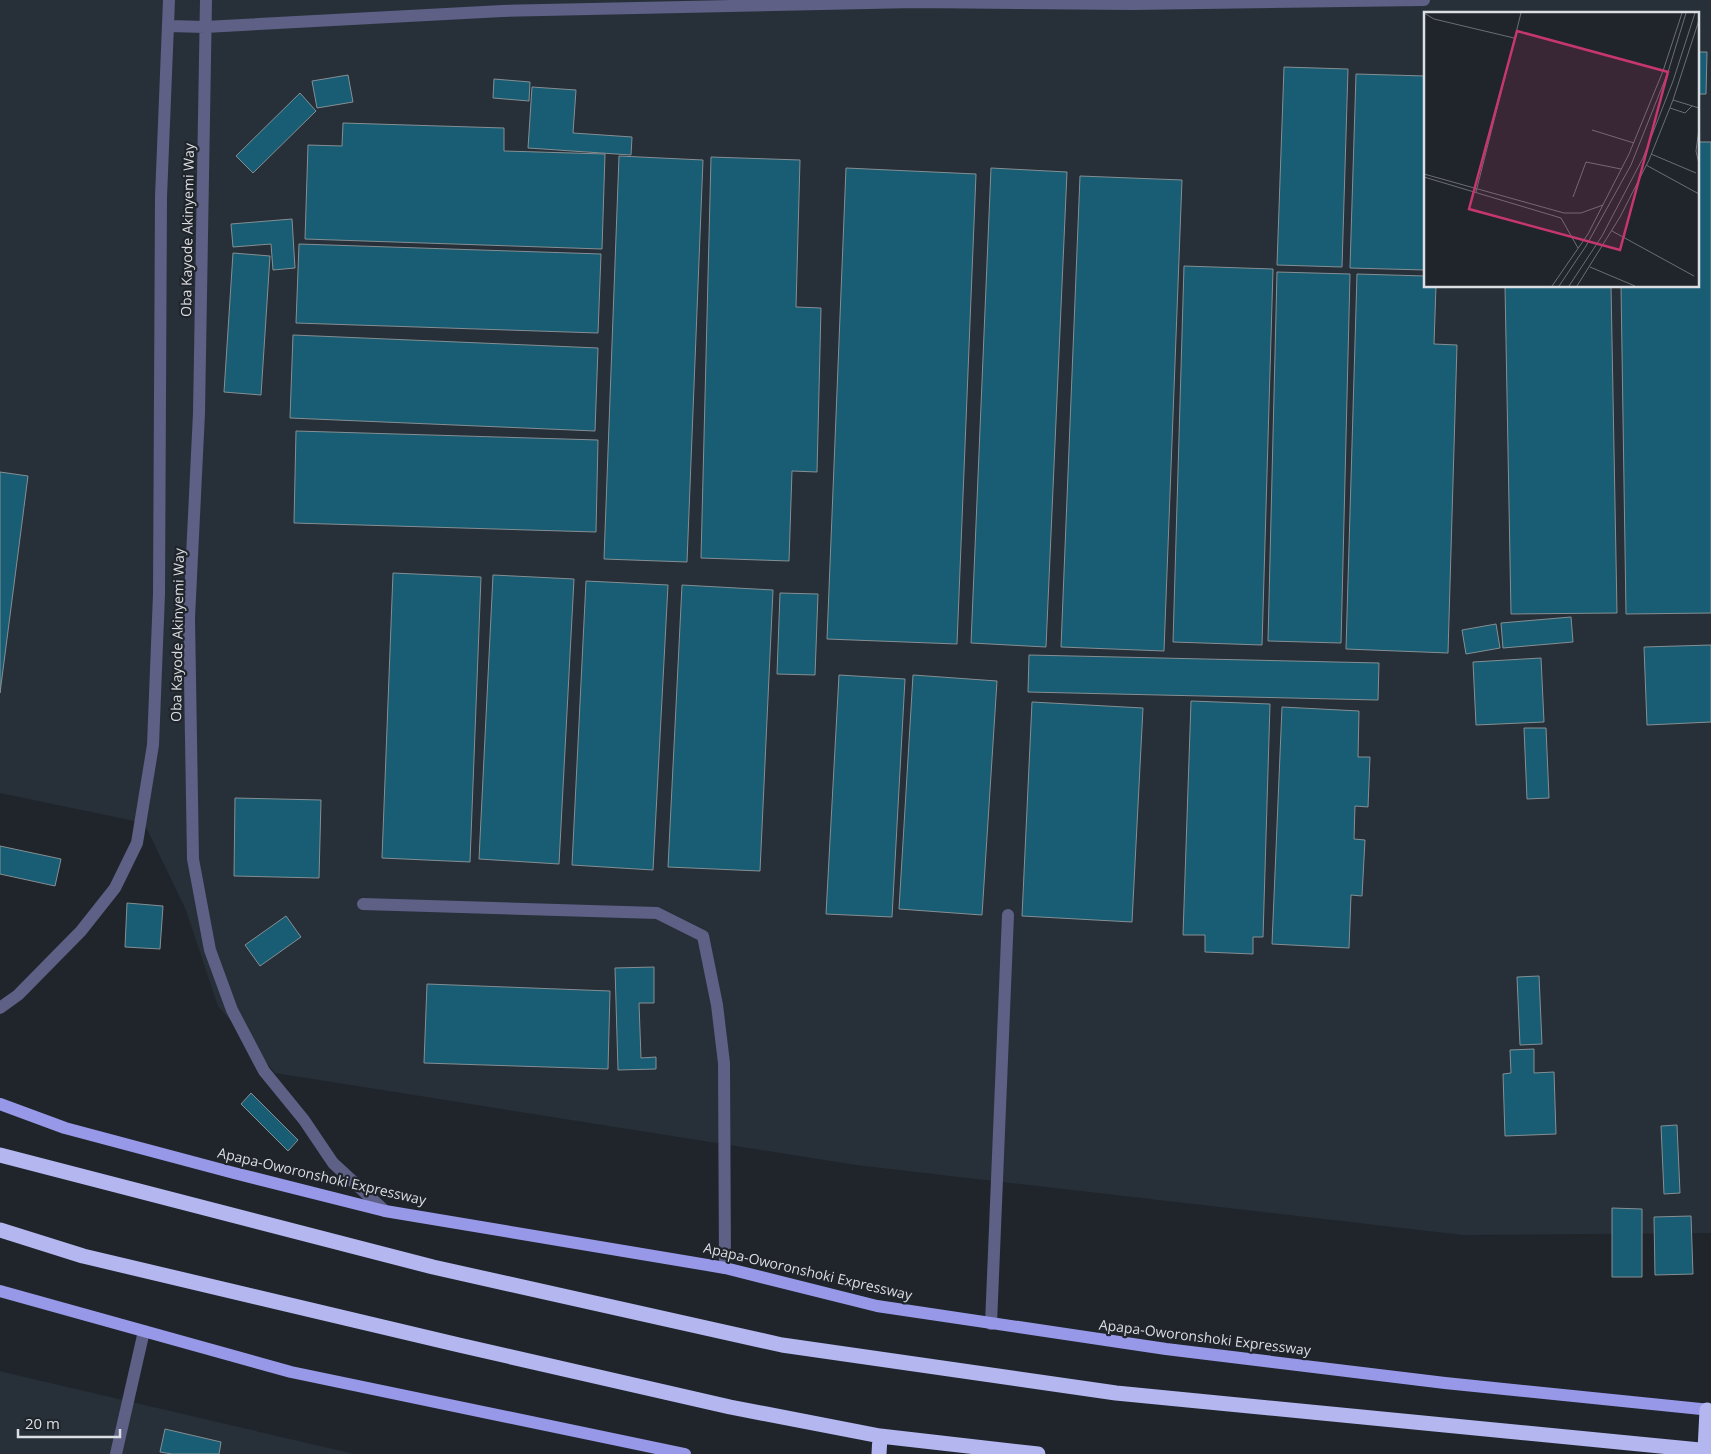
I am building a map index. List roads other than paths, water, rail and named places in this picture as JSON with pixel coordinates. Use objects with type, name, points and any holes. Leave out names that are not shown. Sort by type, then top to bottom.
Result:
[{"type":"highway","points":[[0,1155],[434,1267],[782,1344],[1116,1393],[1708,1451],[1709,1410]]},
{"type":"highway","points":[[0,1230],[83,1256],[730,1407],[880,1436],[1038,1454]]},
{"type":"highway","points":[[879,1454],[880,1436]]},
{"type":"main road","name":"Apapa-Oworonshoki Expressway","points":[[0,1104],[66,1128],[234,1174],[385,1211],[725,1268],[877,1306],[1205,1354],[1445,1383],[1709,1410]]},
{"type":"main road","points":[[0,1291],[290,1372],[685,1454]]},
{"type":"street","name":"Oba Kayode Akinyemi Way","points":[[0,1008],[18,994],[81,931],[115,888],[137,843],[153,736],[158,594],[161,197],[169,0]]},
{"type":"street","name":"Oba Kayode Akinyemi Way","points":[[206,0],[199,414],[189,618],[193,859],[210,950],[232,1010],[264,1071],[304,1120],[333,1163],[385,1211]]},
{"type":"street","points":[[169,26],[205,27],[512,10],[915,2],[1132,4],[1424,0]]},
{"type":"street","points":[[363,904],[657,913],[703,936],[717,1005],[724,1063],[725,1268]]},
{"type":"street","points":[[991,1324],[1008,915]]},
{"type":"street","points":[[116,1454],[144,1331]]}]
